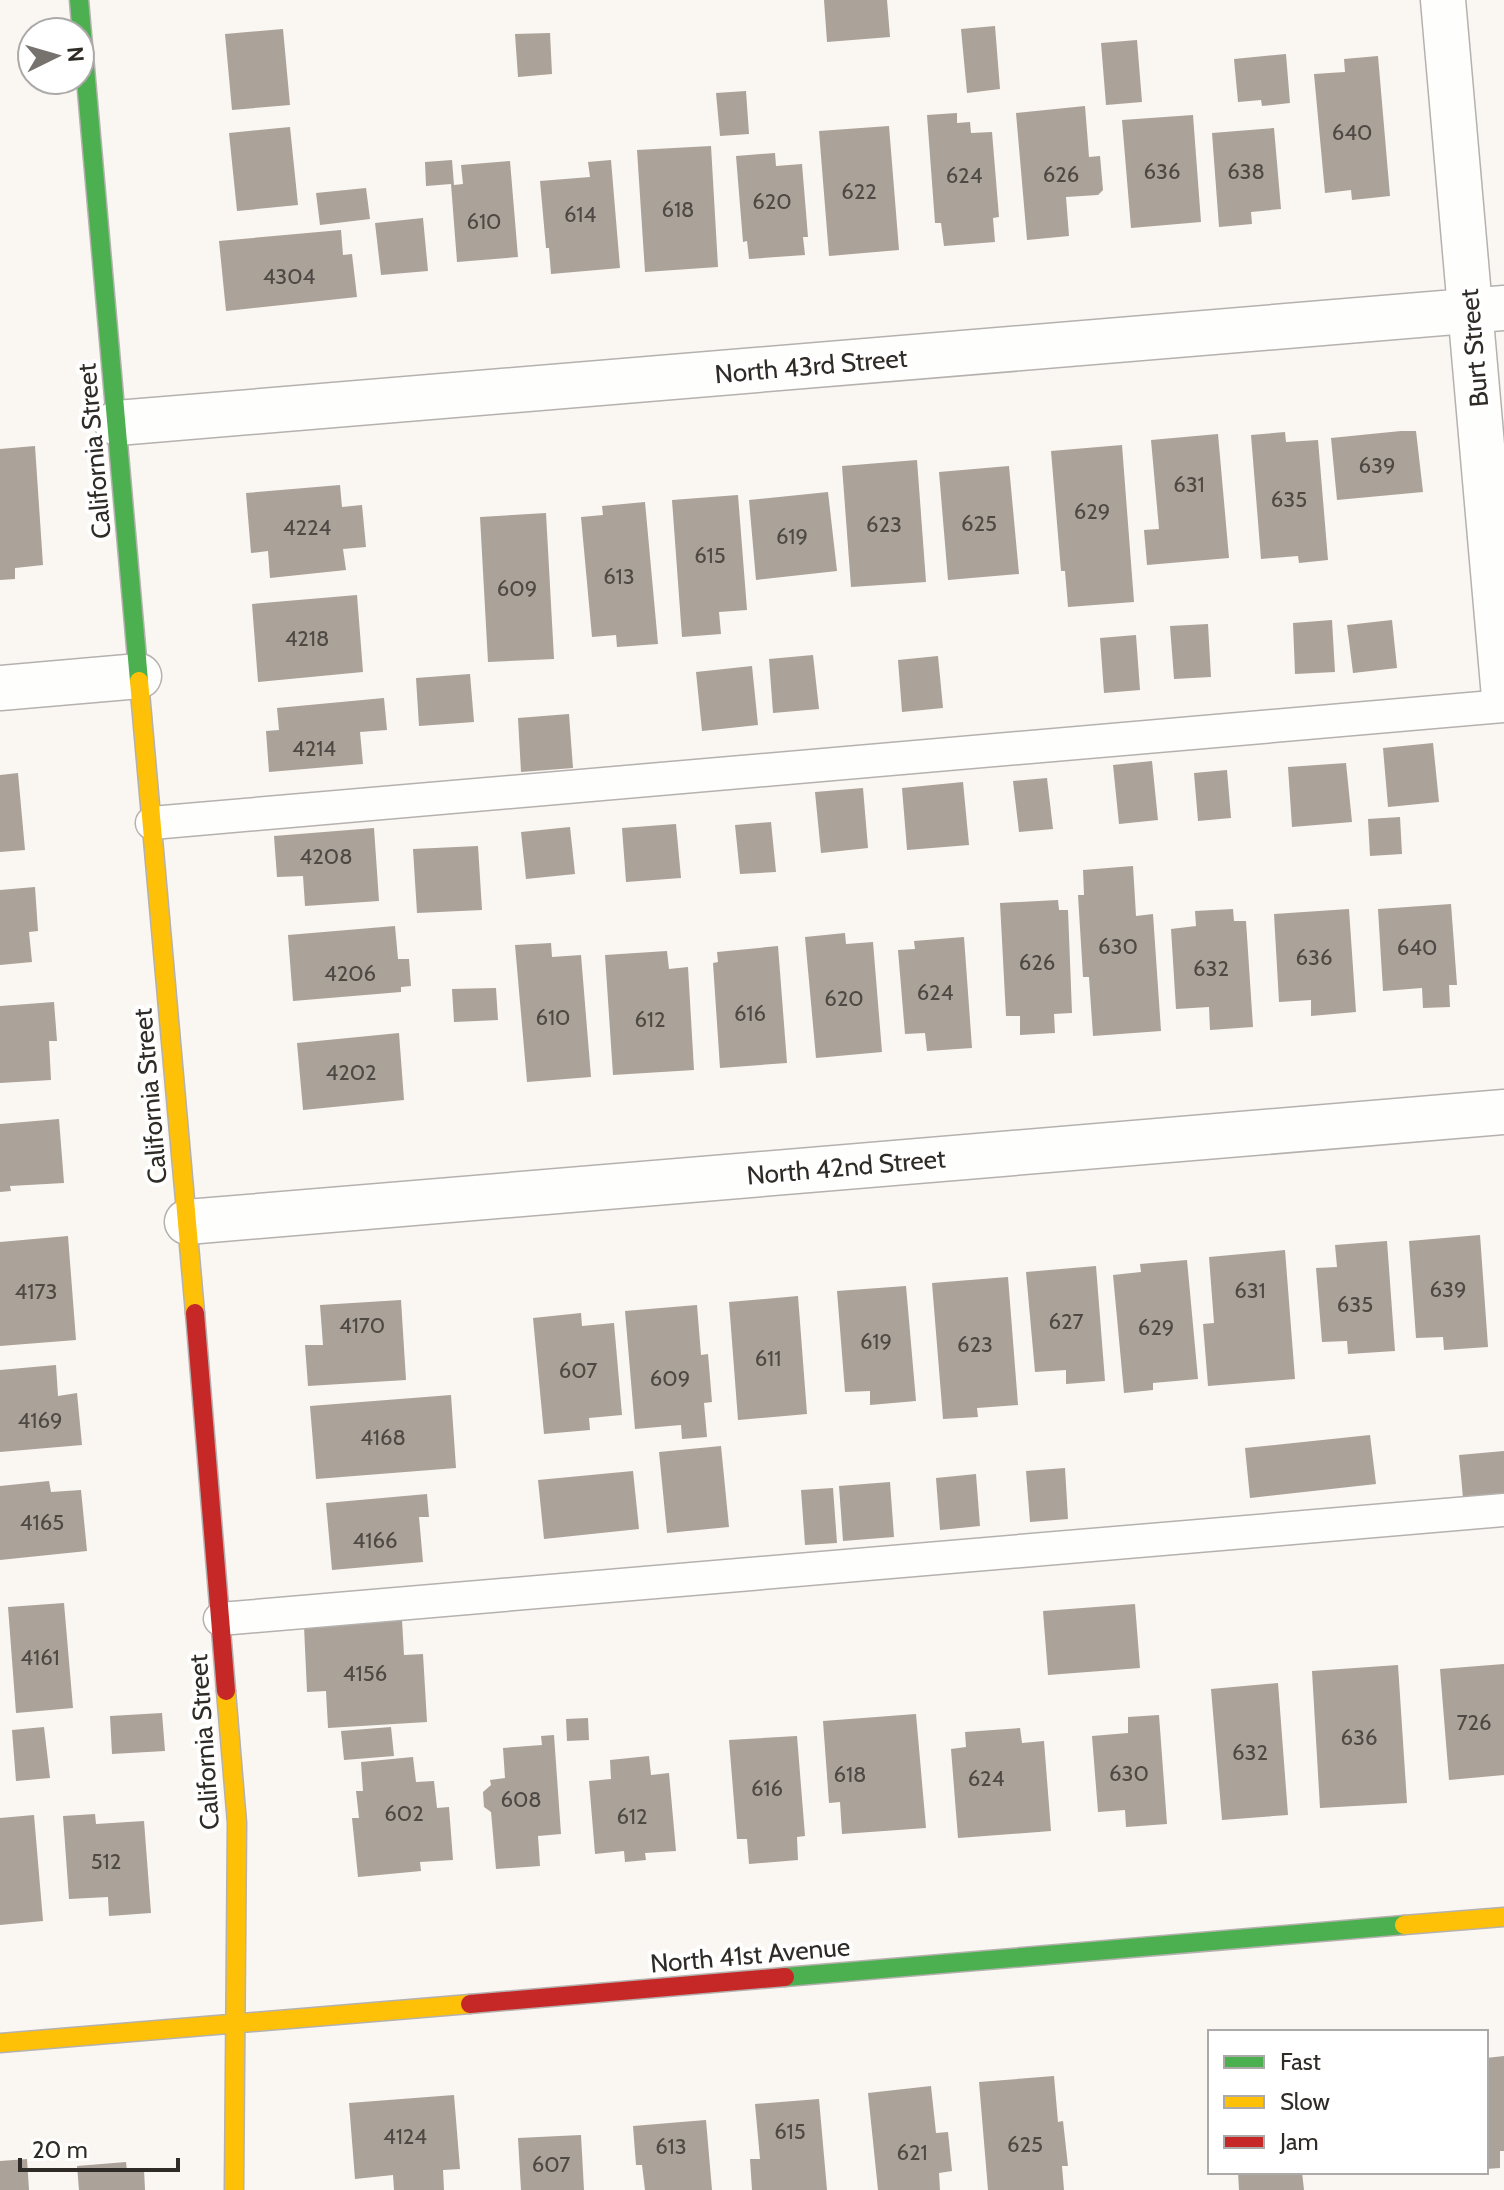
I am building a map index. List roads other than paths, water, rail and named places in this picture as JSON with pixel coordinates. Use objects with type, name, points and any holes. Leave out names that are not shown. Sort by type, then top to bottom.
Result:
[{"type":"street","name":"California Street","points":[[79,0],[237,1823],[234,2190]]},
{"type":"street","name":"Burt Street","points":[[1443,0],[1487,310],[1504,697]]},
{"type":"street","name":"North 43rd Street","points":[[117,423],[1487,310]]},
{"type":"street","points":[[0,688],[139,676]]},
{"type":"street","name":"North 42nd Street","points":[[187,1222],[1504,1112]]},
{"type":"street","name":"North 41st Avenue","points":[[0,2043],[1504,1917]]},
{"type":"lane","points":[[152,823],[1504,706]]},
{"type":"lane","points":[[220,1619],[1504,1510]]}]
